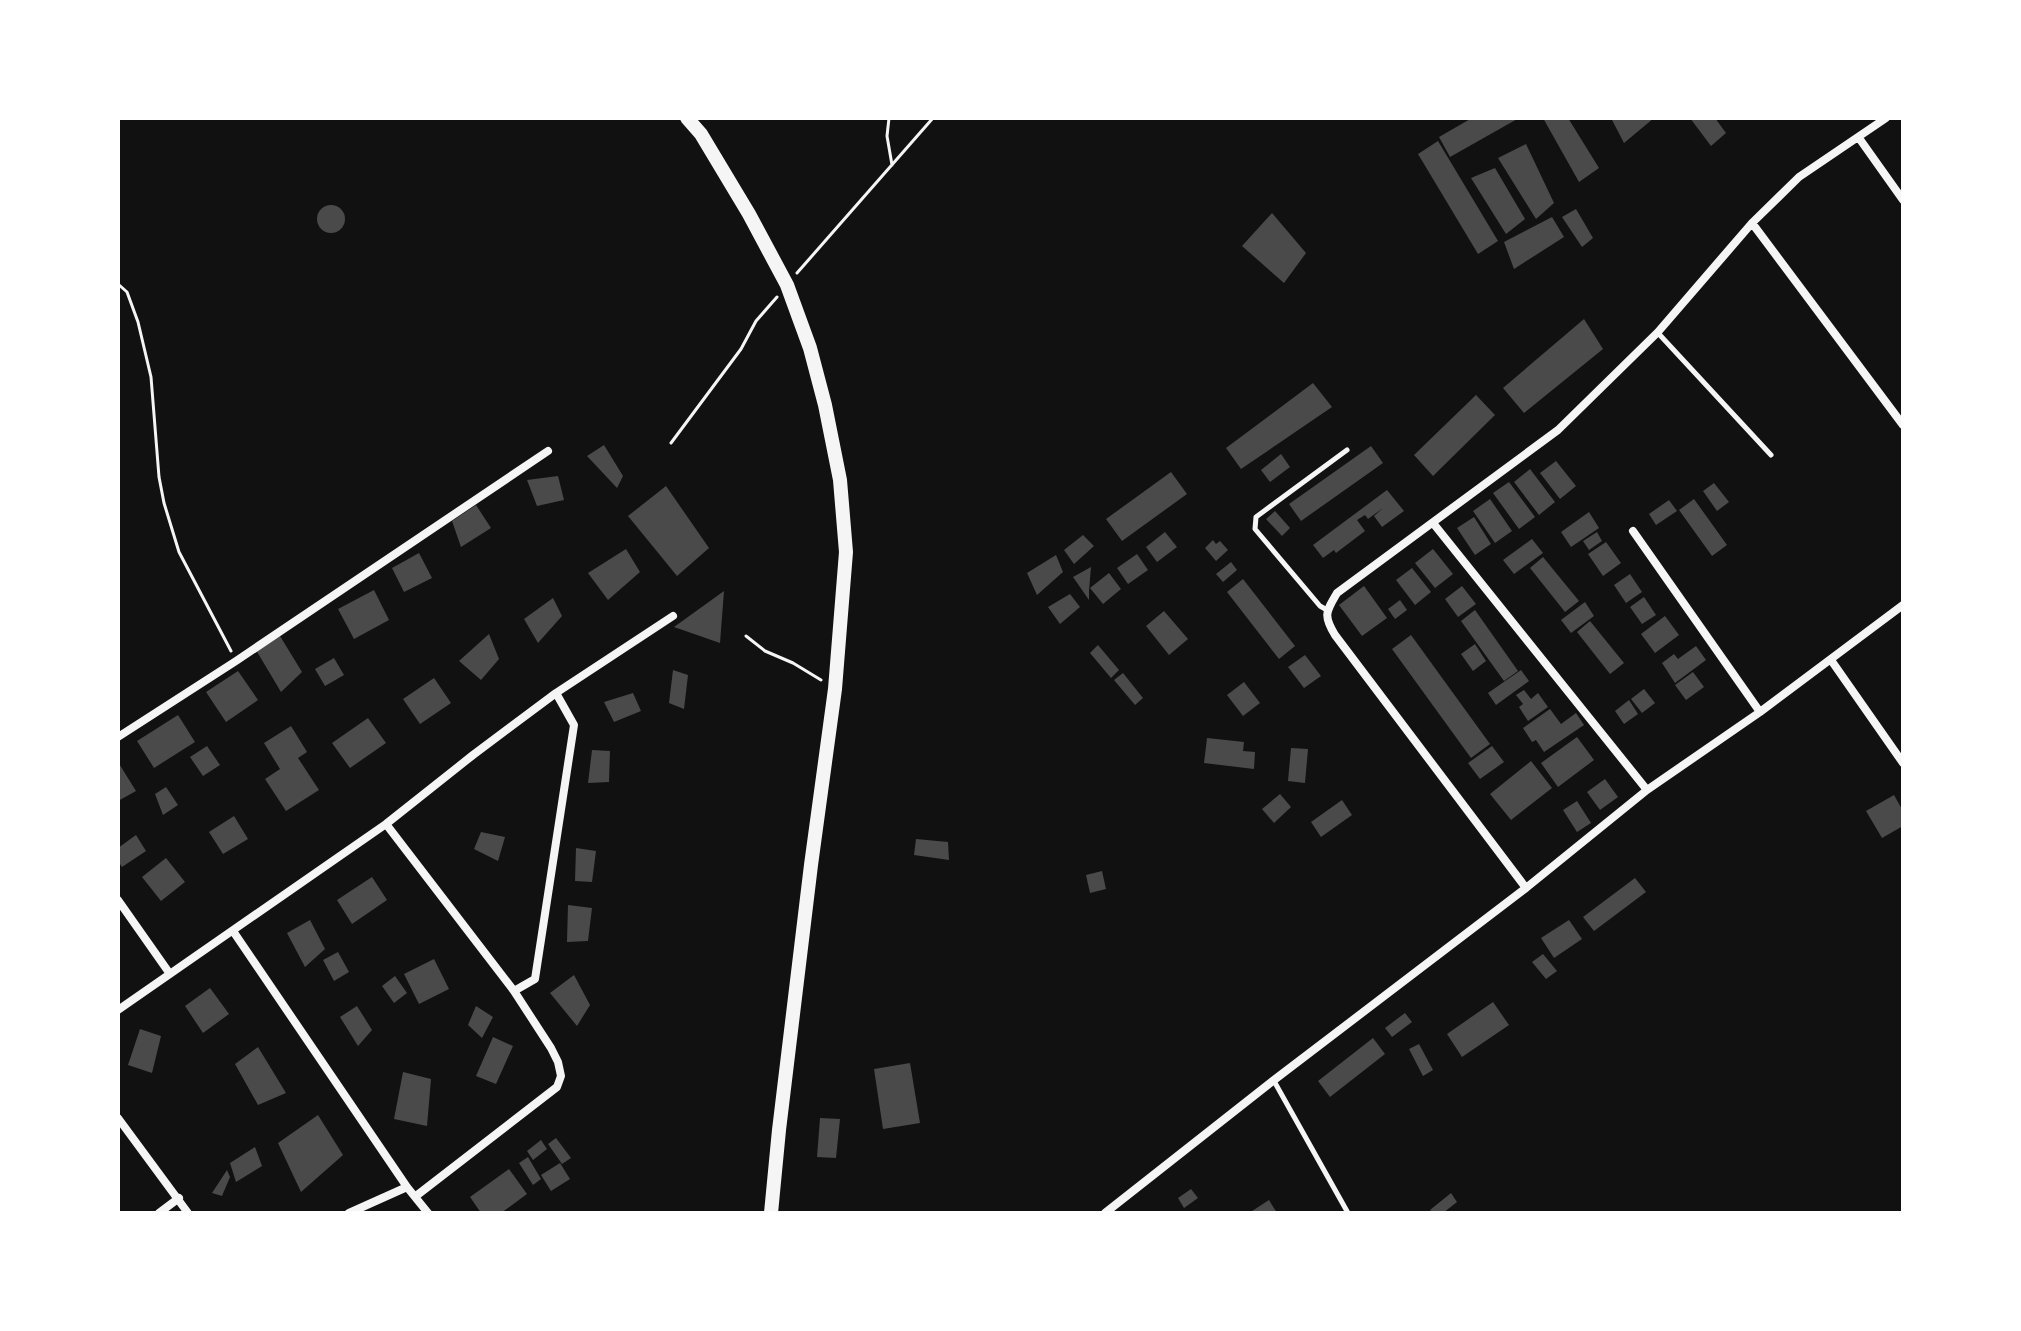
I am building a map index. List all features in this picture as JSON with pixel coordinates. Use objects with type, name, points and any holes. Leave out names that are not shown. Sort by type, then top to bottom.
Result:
[{"type":"main road","points":[[687,118],[701,134],[742,202],[787,285],[810,348],[825,405],[840,480],[846,552],[835,689],[811,865],[771,1213]]},
{"type":"street","points":[[1526,888],[1335,635],[1326,620],[1327,610],[1337,593],[1558,430],[1658,332],[1752,223],[1799,177],[1886,118]]},
{"type":"street","points":[[1859,138],[1903,200]]},
{"type":"street","points":[[1752,223],[1903,425]]},
{"type":"street","points":[[118,737],[548,451]]},
{"type":"street","points":[[1433,523],[1647,790]]},
{"type":"street","points":[[1633,531],[1760,712]]},
{"type":"street","points":[[1105,1213],[1526,888],[1647,790],[1760,712],[1903,605]]},
{"type":"street","points":[[118,1010],[386,824],[556,693],[673,616]]},
{"type":"street","points":[[1831,660],[1903,763]]},
{"type":"street","points":[[514,991],[535,979],[574,725],[556,693]]},
{"type":"street","points":[[386,824],[514,991],[558,1062],[561,1076],[557,1087],[416,1196]]},
{"type":"street","points":[[118,900],[170,974]]},
{"type":"street","points":[[233,931],[407,1187],[428,1213]]},
{"type":"street","points":[[118,1118],[188,1213]]},
{"type":"street","points":[[349,1213],[407,1187]]},
{"type":"street","points":[[159,1213],[179,1198]]},
{"type":"lane","points":[[1658,332],[1771,455]]},
{"type":"lane","points":[[1327,610],[1320,606],[1255,529],[1256,517],[1347,450]]},
{"type":"lane","points":[[1274,1080],[1348,1213]]},
{"type":"path","points":[[889,118],[887,136],[892,165]]},
{"type":"path","points":[[671,443],[741,349],[756,321],[933,118]]},
{"type":"path","points":[[118,284],[127,292],[138,322],[151,377],[159,477],[179,552],[236,661]]},
{"type":"path","points":[[746,636],[765,651],[793,663],[835,689]]},
{"type":"building","points":[[1472,118],[1519,118],[1450,157],[1439,137]]},
{"type":"building","points":[[1543,118],[1568,118],[1599,168],[1579,182]]},
{"type":"building","points":[[1611,118],[1654,118],[1624,143]]},
{"type":"building","points":[[1690,118],[1715,118],[1726,133],[1711,146]]},
{"type":"building","points":[[1438,141],[1498,241],[1478,254],[1418,154]]},
{"type":"building","points":[[1526,144],[1554,203],[1536,219],[1498,158]]},
{"type":"building","points":[[1495,168],[1525,219],[1506,234],[1471,178]]},
{"type":"building","points":[[331,205],[341,209],[345,219],[341,229],[331,233],[321,229],[317,219],[321,209]]},
{"type":"building","points":[[1576,209],[1593,238],[1582,247],[1562,217]]},
{"type":"building","points":[[1272,213],[1306,253],[1284,283],[1242,246]]},
{"type":"building","points":[[1552,217],[1564,237],[1514,269],[1504,242]]},
{"type":"building","points":[[1584,319],[1603,349],[1524,413],[1503,388]]},
{"type":"building","points":[[1313,383],[1332,407],[1241,469],[1226,448]]},
{"type":"building","points":[[1476,395],[1495,415],[1433,476],[1414,455]]},
{"type":"building","points":[[604,445],[623,476],[617,488],[587,456]]},
{"type":"building","points":[[1371,446],[1383,463],[1301,521],[1289,504]]},
{"type":"building","points":[[1281,454],[1290,467],[1270,482],[1261,470]]},
{"type":"building","points":[[1556,461],[1576,486],[1560,499],[1540,473]]},
{"type":"building","points":[[1530,469],[1555,502],[1539,515],[1514,482]]},
{"type":"building","points":[[1171,472],[1187,494],[1122,541],[1106,519]]},
{"type":"building","points":[[558,476],[564,500],[537,506],[527,480]]},
{"type":"building","points":[[1509,482],[1535,517],[1519,529],[1493,493]]},
{"type":"building","points":[[1714,483],[1729,502],[1717,511],[1703,491]]},
{"type":"building","points":[[666,486],[709,548],[677,576],[628,516]]},
{"type":"building","points":[[1387,490],[1404,511],[1382,527],[1374,516],[1383,508],[1368,519],[1365,515],[1357,520],[1365,531],[1336,553],[1334,550],[1323,558],[1313,545]]},
{"type":"building","points":[[1490,499],[1512,531],[1495,543],[1473,511]]},
{"type":"building","points":[[1694,499],[1727,545],[1712,556],[1679,510]]},
{"type":"building","points":[[1669,500],[1677,511],[1656,525],[1649,514]]},
{"type":"building","points":[[476,505],[491,528],[461,547],[452,521]]},
{"type":"building","points":[[1275,511],[1290,528],[1282,536],[1266,519]]},
{"type":"building","points":[[1589,512],[1599,528],[1571,547],[1561,532]]},
{"type":"building","points":[[1474,517],[1491,544],[1475,555],[1457,528]]},
{"type":"building","points":[[1165,532],[1177,547],[1157,562],[1146,547]]},
{"type":"building","points":[[1597,532],[1602,541],[1589,550],[1583,541]]},
{"type":"building","points":[[1083,535],[1094,546],[1074,564],[1064,550]]},
{"type":"building","points":[[1532,539],[1543,553],[1514,574],[1503,560]]},
{"type":"building","points":[[1213,540],[1216,544],[1220,541],[1228,550],[1216,561],[1205,548]]},
{"type":"building","points":[[1606,542],[1621,563],[1603,576],[1588,554]]},
{"type":"building","points":[[626,549],[640,572],[608,600],[588,573]]},
{"type":"building","points":[[1433,549],[1453,574],[1435,588],[1415,563]]},
{"type":"building","points":[[419,553],[432,578],[404,592],[392,568]]},
{"type":"building","points":[[1137,554],[1148,570],[1128,584],[1117,568]]},
{"type":"building","points":[[1056,555],[1063,572],[1037,595],[1027,573]]},
{"type":"building","points":[[1543,557],[1579,601],[1565,612],[1530,568]]},
{"type":"building","points":[[1231,562],[1237,570],[1223,582],[1216,574]]},
{"type":"building","points":[[1091,567],[1089,591],[1089,600],[1073,577]]},
{"type":"building","points":[[1412,568],[1431,592],[1415,605],[1396,580]]},
{"type":"building","points":[[1109,573],[1121,589],[1103,604],[1090,588]]},
{"type":"building","points":[[1630,574],[1642,592],[1626,603],[1614,585]]},
{"type":"building","points":[[1243,579],[1295,646],[1279,659],[1227,592]]},
{"type":"building","points":[[1364,586],[1387,618],[1362,636],[1339,605]]},
{"type":"building","points":[[1462,586],[1476,604],[1458,617],[1445,599]]},
{"type":"building","points":[[374,590],[389,620],[354,639],[338,609]]},
{"type":"building","points":[[724,591],[720,643],[674,627]]},
{"type":"building","points":[[1070,594],[1080,607],[1060,624],[1048,607]]},
{"type":"building","points":[[1644,597],[1656,615],[1642,624],[1630,607]]},
{"type":"building","points":[[553,598],[562,616],[538,643],[524,619]]},
{"type":"building","points":[[1400,600],[1407,610],[1395,619],[1388,609]]},
{"type":"building","points":[[1585,602],[1594,616],[1571,633],[1561,620]]},
{"type":"building","points":[[1475,610],[1518,671],[1504,681],[1461,621]]},
{"type":"building","points":[[1164,611],[1188,639],[1169,655],[1146,626]]},
{"type":"building","points":[[1665,616],[1679,635],[1655,653],[1641,634]]},
{"type":"building","points":[[1590,621],[1624,663],[1610,674],[1577,632]]},
{"type":"building","points":[[489,634],[499,659],[481,680],[459,661]]},
{"type":"building","points":[[1411,635],[1490,744],[1471,758],[1392,649]]},
{"type":"building","points":[[280,636],[302,672],[281,692],[256,650]]},
{"type":"building","points":[[1475,644],[1486,661],[1473,671],[1461,654]]},
{"type":"building","points":[[1098,645],[1119,670],[1111,678],[1090,653]]},
{"type":"building","points":[[1696,646],[1706,660],[1675,683],[1662,663],[1674,654],[1678,659]]},
{"type":"building","points":[[1305,655],[1321,676],[1304,688],[1288,667]]},
{"type":"building","points":[[334,658],[344,675],[325,686],[315,669]]},
{"type":"building","points":[[673,670],[688,675],[684,709],[669,703]]},
{"type":"building","points":[[1521,670],[1529,681],[1496,705],[1488,693]]},
{"type":"building","points":[[238,671],[258,700],[226,722],[206,692]]},
{"type":"building","points":[[1693,672],[1704,687],[1686,700],[1675,685]]},
{"type":"building","points":[[1123,673],[1143,698],[1135,705],[1114,680]]},
{"type":"building","points":[[434,678],[451,703],[420,724],[403,699]]},
{"type":"building","points":[[1244,682],[1260,703],[1243,716],[1227,695]]},
{"type":"building","points":[[1644,689],[1655,703],[1642,713],[1631,699]]},
{"type":"building","points":[[1524,690],[1531,699],[1538,693],[1548,707],[1528,721],[1519,707],[1523,704],[1516,695]]},
{"type":"building","points":[[633,693],[641,711],[614,722],[604,702]]},
{"type":"building","points":[[1629,700],[1638,714],[1624,724],[1615,711]]},
{"type":"building","points":[[1550,709],[1561,724],[1576,713],[1584,725],[1544,752],[1536,740],[1532,742],[1523,728]]},
{"type":"building","points":[[178,715],[195,742],[154,768],[137,741]]},
{"type":"building","points":[[368,718],[386,743],[350,768],[332,743]]},
{"type":"building","points":[[291,726],[307,752],[298,758],[319,790],[286,811],[265,779],[280,769],[264,743]]},
{"type":"building","points":[[1577,737],[1594,760],[1558,787],[1541,763]]},
{"type":"building","points":[[1207,738],[1244,742],[1243,751],[1255,752],[1254,769],[1204,763]]},
{"type":"building","points":[[207,746],[220,765],[203,776],[190,757]]},
{"type":"building","points":[[1492,746],[1504,762],[1480,779],[1468,763]]},
{"type":"building","points":[[1291,748],[1308,749],[1305,783],[1288,781]]},
{"type":"building","points":[[592,750],[610,751],[609,782],[588,783]]},
{"type":"building","points":[[1531,761],[1552,788],[1511,820],[1490,794]]},
{"type":"building","points":[[118,762],[136,791],[118,801]]},
{"type":"building","points":[[1605,779],[1618,797],[1600,810],[1587,792]]},
{"type":"building","points":[[166,787],[178,805],[163,815],[155,794]]},
{"type":"building","points":[[1280,794],[1291,807],[1274,823],[1262,809]]},
{"type":"building","points":[[1894,795],[1903,811],[1903,826],[1882,838],[1866,811]]},
{"type":"building","points":[[1342,800],[1352,815],[1321,837],[1311,822]]},
{"type":"building","points":[[1577,801],[1591,823],[1577,832],[1563,810]]},
{"type":"building","points":[[234,816],[248,839],[223,854],[209,832]]},
{"type":"building","points":[[481,832],[505,837],[498,861],[474,849]]},
{"type":"building","points":[[136,835],[146,851],[122,867],[118,861],[118,848]]},
{"type":"building","points":[[916,839],[948,842],[949,860],[914,855]]},
{"type":"building","points":[[576,848],[596,851],[592,882],[575,881]]},
{"type":"building","points":[[166,858],[185,882],[161,901],[142,877]]},
{"type":"building","points":[[1102,871],[1106,889],[1090,893],[1086,875]]},
{"type":"building","points":[[372,877],[387,900],[352,924],[337,900]]},
{"type":"building","points":[[1635,878],[1646,892],[1594,931],[1583,917]]},
{"type":"building","points":[[568,905],[592,908],[588,941],[567,942]]},
{"type":"building","points":[[310,920],[325,949],[305,967],[287,933]]},
{"type":"building","points":[[1569,920],[1582,939],[1554,958],[1541,938]]},
{"type":"building","points":[[338,952],[349,972],[334,981],[323,960]]},
{"type":"building","points":[[1543,954],[1557,971],[1546,979],[1532,962]]},
{"type":"building","points":[[434,959],[449,989],[419,1004],[404,974]]},
{"type":"building","points":[[574,975],[590,1005],[577,1026],[550,993]]},
{"type":"building","points":[[395,976],[407,993],[394,1003],[382,986]]},
{"type":"building","points":[[210,988],[229,1014],[203,1033],[185,1006]]},
{"type":"building","points":[[1493,1002],[1509,1025],[1462,1057],[1447,1034]]},
{"type":"building","points":[[357,1006],[372,1030],[358,1046],[340,1017]]},
{"type":"building","points":[[476,1006],[493,1017],[482,1038],[468,1025]]},
{"type":"building","points":[[1405,1013],[1412,1022],[1392,1037],[1385,1028]]},
{"type":"building","points":[[140,1029],[161,1036],[152,1073],[128,1065]]},
{"type":"building","points":[[493,1037],[513,1046],[496,1084],[476,1076]]},
{"type":"building","points":[[1373,1038],[1385,1054],[1330,1097],[1318,1081]]},
{"type":"building","points":[[1419,1044],[1433,1070],[1423,1076],[1409,1049]]},
{"type":"building","points":[[258,1047],[286,1093],[258,1105],[235,1064]]},
{"type":"building","points":[[910,1063],[920,1123],[883,1129],[874,1069]]},
{"type":"building","points":[[403,1072],[431,1079],[427,1126],[394,1119]]},
{"type":"building","points":[[318,1115],[343,1155],[301,1192],[278,1143]]},
{"type":"building","points":[[820,1118],[840,1119],[836,1158],[817,1157]]},
{"type":"building","points":[[556,1138],[571,1158],[562,1164],[548,1144]]},
{"type":"building","points":[[541,1140],[547,1149],[533,1160],[527,1151]]},
{"type":"building","points":[[255,1147],[262,1166],[236,1182],[230,1163]]},
{"type":"building","points":[[528,1157],[541,1179],[533,1185],[519,1163]]},
{"type":"building","points":[[560,1163],[570,1179],[551,1191],[541,1175]]},
{"type":"building","points":[[509,1169],[527,1194],[501,1213],[481,1213],[470,1197]]},
{"type":"building","points":[[227,1170],[230,1177],[222,1196],[212,1193]]},
{"type":"building","points":[[1191,1189],[1198,1198],[1184,1208],[1178,1198]]},
{"type":"building","points":[[1451,1193],[1457,1202],[1443,1213],[1430,1210]]},
{"type":"building","points":[[1269,1200],[1277,1213],[1249,1213]]}]
